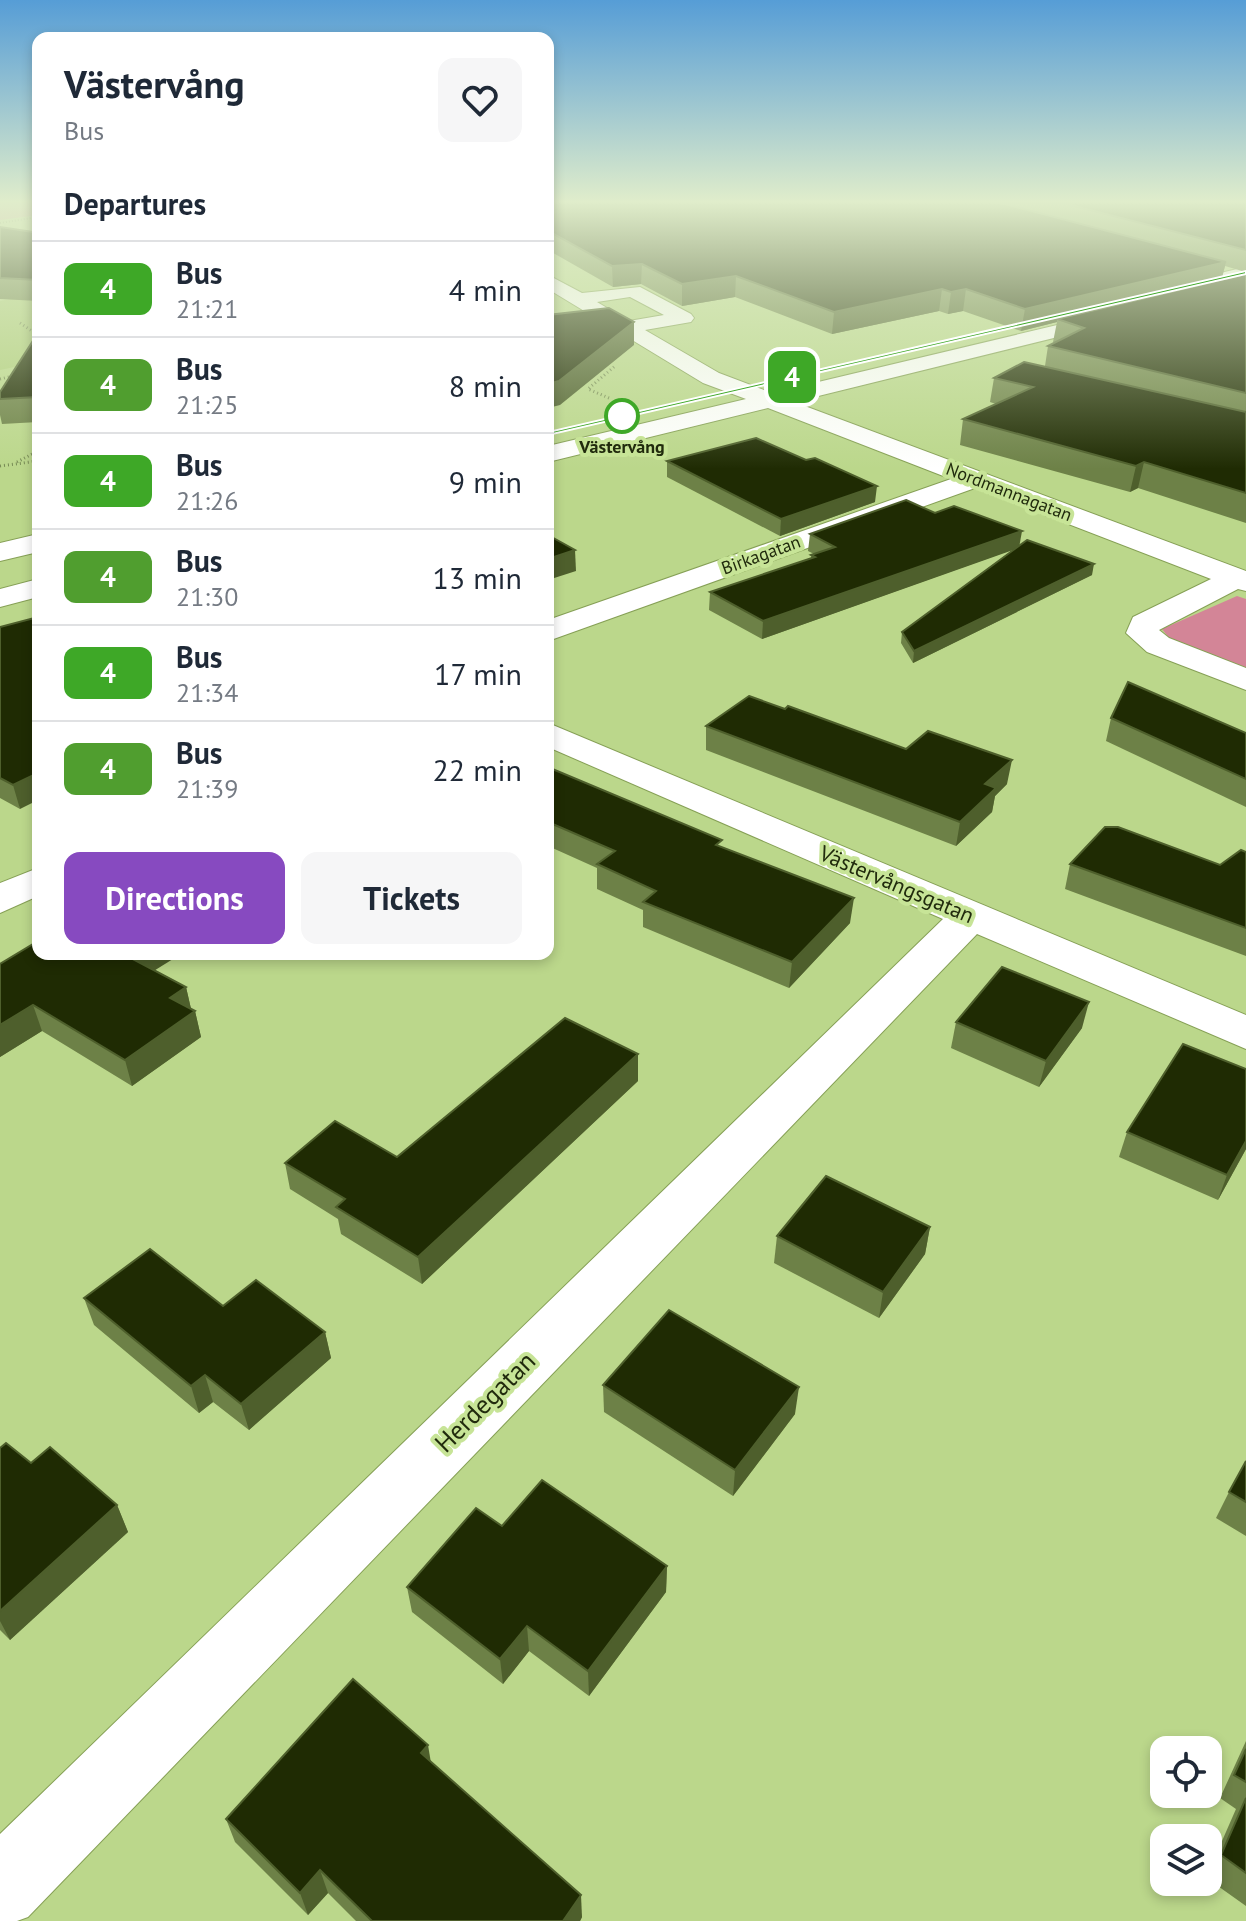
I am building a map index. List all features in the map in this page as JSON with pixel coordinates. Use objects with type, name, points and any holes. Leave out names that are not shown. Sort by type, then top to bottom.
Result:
[{"type":"street","name":"Nordmannagatan","points":[[563,290],[711,378],[1241,580]]},
{"type":"street","points":[[554,432],[738,389],[1211,290]]},
{"type":"street","points":[[579,299],[633,291],[684,318],[583,325]]},
{"type":"street","points":[[554,453],[947,358],[1133,306]]},
{"type":"street","points":[[947,358],[987,369]]},
{"type":"street","name":"Birkagatan","points":[[554,629],[975,479]]},
{"type":"street","points":[[0,552],[32,544]]},
{"type":"street","points":[[0,578],[32,570]]},
{"type":"street","points":[[1241,580],[1144,624],[1142,633],[1158,645],[1246,680]]},
{"type":"street","points":[[0,598],[32,590]]},
{"type":"street","name":"Västervångsgatan","points":[[554,737],[1246,1033]]},
{"type":"street","points":[[0,900],[32,883]]},
{"type":"street","name":"Herdegatan","points":[[0,1889],[970,916]]},
{"type":"path","points":[[20,323],[32,331]]},
{"type":"path","points":[[609,398],[588,389],[622,360]]},
{"type":"path","points":[[599,373],[608,372]]},
{"type":"path","points":[[0,379],[25,374]]},
{"type":"path","points":[[13,465],[32,454]]},
{"type":"path","points":[[0,466],[32,462]]},
{"type":"shaded area","points":[[32,295],[32,363],[0,370],[0,301]]},
{"type":"shaded area","points":[[1237,596],[1246,599],[1246,670],[1169,638],[1162,629]]},
{"type":"building","points":[[773,290],[939,290],[834,312]]},
{"type":"building","points":[[968,290],[1108,290],[1025,309]]},
{"type":"building","points":[[1180,290],[1246,290],[1246,393],[1048,346],[1084,328],[1057,319]]},
{"type":"building","points":[[609,308],[634,322],[554,382],[554,314]]},
{"type":"building","points":[[32,342],[32,397],[0,399],[0,392]]},
{"type":"building","points":[[1024,362],[1246,412],[1246,493],[1144,462],[1136,466],[963,419],[1033,387],[994,378]]},
{"type":"building","points":[[756,438],[806,460],[815,458],[877,486],[781,519],[667,461]]},
{"type":"building","points":[[906,500],[935,513],[954,506],[1022,531],[763,621],[710,592],[815,557],[811,555],[835,547],[810,534]]},
{"type":"building","points":[[554,538],[575,550],[554,557]]},
{"type":"building","points":[[1027,540],[1094,564],[914,651],[902,632]]},
{"type":"building","points":[[32,619],[32,776],[13,785],[0,778],[0,627]]},
{"type":"building","points":[[1128,682],[1246,733],[1246,779],[1111,718]]},
{"type":"building","points":[[749,696],[785,709],[788,706],[906,749],[928,731],[1012,760],[985,784],[996,788],[960,822],[706,726]]},
{"type":"building","points":[[554,770],[722,840],[716,845],[854,898],[792,962],[643,902],[656,891],[597,864],[615,851],[554,825]]},
{"type":"building","points":[[1105,827],[1118,827],[1220,865],[1241,850],[1246,852],[1246,928],[1070,864]]},
{"type":"building","points":[[32,945],[32,960],[135,960],[186,987],[170,998],[195,1011],[125,1060],[33,1005],[0,1025],[0,964]]},
{"type":"building","points":[[1002,967],[1089,1002],[1046,1061],[956,1022]]},
{"type":"building","points":[[565,1018],[638,1054],[418,1257],[336,1207],[345,1199],[285,1163],[335,1121],[397,1157]]},
{"type":"building","points":[[1183,1044],[1246,1069],[1246,1141],[1227,1175],[1127,1132]]},
{"type":"building","points":[[826,1176],[930,1227],[883,1292],[777,1236]]},
{"type":"building","points":[[150,1249],[223,1306],[256,1280],[325,1332],[241,1404],[205,1375],[191,1386],[84,1298]]},
{"type":"building","points":[[669,1310],[799,1387],[735,1470],[603,1385]]},
{"type":"building","points":[[6,1443],[31,1463],[50,1447],[117,1505],[0,1611],[0,1448]]},
{"type":"building","points":[[1246,1461],[1246,1502],[1229,1492]]},
{"type":"building","points":[[542,1480],[667,1566],[588,1671],[527,1626],[500,1659],[407,1587],[476,1508],[502,1526]]},
{"type":"building","points":[[353,1679],[428,1745],[421,1753],[581,1895],[563,1921],[372,1921],[320,1870],[300,1893],[226,1819]]},
{"type":"building","points":[[1246,1749],[1246,1782],[1234,1775]]},
{"type":"building","points":[[1246,1798],[1246,1873],[1222,1853]]},
{"type":"bus line","name":"4","points":[[554,432],[1175,290]]},
{"type":"place","name":"Västervång","points":[[622,416]]}]
